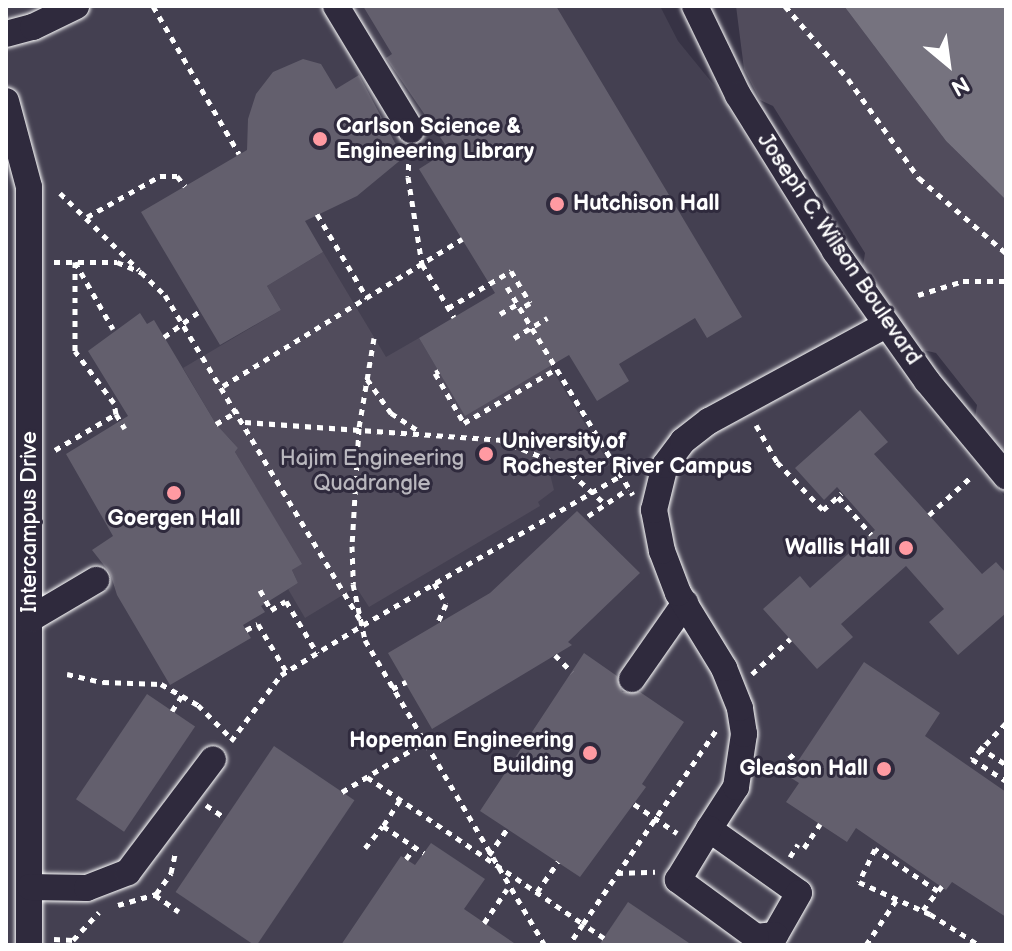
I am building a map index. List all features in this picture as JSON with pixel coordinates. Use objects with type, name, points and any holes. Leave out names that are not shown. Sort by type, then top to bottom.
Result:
[{"type":"street","points":[[6,34],[33,27],[76,6]]},
{"type":"street","points":[[336,6],[411,130]]},
{"type":"street","name":"Joseph C. Wilson Boulevard","points":[[695,6],[738,95],[886,325],[1006,476]]},
{"type":"street","name":"Intercampus Drive","points":[[6,101],[29,187],[17,304],[30,619],[29,945]]},
{"type":"street","points":[[696,833],[799,893],[775,935],[756,937],[678,880],[696,833],[736,787],[744,734],[724,668],[685,603],[657,528],[654,510],[665,465],[683,441],[709,421],[886,325]]},
{"type":"street","points":[[30,619],[96,580]]},
{"type":"street","points":[[632,679],[685,603]]},
{"type":"street","points":[[30,887],[87,888],[128,872],[213,759]]},
{"type":"path","points":[[153,6],[239,154]]},
{"type":"path","points":[[785,6],[848,79],[919,178],[1006,253]]},
{"type":"path","points":[[411,130],[408,177],[422,264],[454,317]]},
{"type":"path","points":[[87,217],[160,176],[177,176],[185,186]]},
{"type":"path","points":[[60,193],[165,295],[223,386],[363,625]]},
{"type":"path","points":[[317,214],[367,298]]},
{"type":"path","points":[[223,386],[462,239]]},
{"type":"path","points":[[45,262],[117,262],[141,272]]},
{"type":"path","points":[[75,262],[113,329]]},
{"type":"path","points":[[75,262],[75,351],[114,403],[116,414],[125,429]]},
{"type":"path","points":[[448,308],[511,271],[530,303],[500,314]]},
{"type":"path","points":[[918,295],[963,281],[1006,281]]},
{"type":"path","points":[[507,287],[636,499]]},
{"type":"path","points":[[164,337],[200,311]]},
{"type":"path","points":[[514,338],[547,318]]},
{"type":"path","points":[[374,338],[359,428],[352,546],[353,584],[365,640],[507,889],[545,945]]},
{"type":"path","points":[[439,371],[435,373],[464,423],[556,369]]},
{"type":"path","points":[[367,379],[401,424],[422,432]]},
{"type":"path","points":[[216,424],[238,411]]},
{"type":"path","points":[[55,450],[116,414]]},
{"type":"path","points":[[751,417],[777,462],[823,510],[840,495],[871,534]]},
{"type":"path","points":[[244,422],[422,432],[500,440],[534,452],[595,491],[604,503]]},
{"type":"path","points":[[929,515],[979,470]]},
{"type":"path","points":[[213,759],[286,671],[620,476]]},
{"type":"path","points":[[588,516],[628,489]]},
{"type":"path","points":[[434,583],[446,604],[437,624]]},
{"type":"path","points":[[260,590],[271,610],[286,601],[317,653]]},
{"type":"path","points":[[246,630],[258,624],[286,671]]},
{"type":"path","points":[[745,681],[790,639]]},
{"type":"path","points":[[555,655],[572,672]]},
{"type":"path","points":[[67,674],[103,682],[161,684],[183,694],[232,739]]},
{"type":"path","points":[[392,689],[406,682]]},
{"type":"path","points":[[172,711],[183,694]]},
{"type":"path","points":[[569,945],[724,717]]},
{"type":"path","points":[[1006,723],[979,747],[972,759],[1006,781]]},
{"type":"path","points":[[342,792],[423,743]]},
{"type":"path","points":[[979,747],[1005,764]]},
{"type":"path","points":[[771,774],[795,753]]},
{"type":"path","points":[[367,777],[495,867],[604,938]]},
{"type":"path","points":[[365,848],[400,800]]},
{"type":"path","points":[[204,803],[225,818]]},
{"type":"path","points":[[634,804],[654,817],[696,833]]},
{"type":"path","points":[[787,860],[820,824]]},
{"type":"path","points":[[383,826],[424,853]]},
{"type":"path","points":[[489,855],[507,829]]},
{"type":"path","points":[[406,859],[415,847]]},
{"type":"path","points":[[923,910],[940,889],[875,849],[859,882],[923,910],[979,945]]},
{"type":"path","points":[[537,892],[558,862]]},
{"type":"path","points":[[617,873],[660,872]]},
{"type":"path","points":[[484,923],[507,889]]},
{"type":"path","points":[[155,895],[179,912]]},
{"type":"path","points":[[866,945],[897,899]]},
{"type":"shaded area","name":"University of Rochester River Campus","points":[[6,6],[660,6],[678,41],[718,90],[805,233],[893,361],[942,427],[1006,498],[1006,945],[6,945]]},
{"type":"shaded area","points":[[844,6],[1006,6],[1006,200],[946,141]]},
{"type":"green space","points":[[736,6],[844,6],[946,141],[1006,200],[1006,453],[975,417],[977,405],[936,353],[923,350],[863,266],[865,253],[773,106],[760,100],[744,69]]},
{"type":"green space","name":"Hajim Engineering Quadrangle","points":[[323,252],[386,357],[419,338],[465,415],[550,366],[610,465],[590,476],[564,460],[549,470],[554,490],[538,502],[540,506],[369,607],[356,587],[305,618],[288,589],[298,583],[292,570],[301,564],[235,452],[238,448],[216,424],[183,368],[281,310],[267,286]]},
{"type":"building","name":"Hutchison Hall","points":[[363,6],[556,6],[742,317],[707,338],[695,318],[619,364],[629,381],[597,401],[569,355],[465,416],[419,338],[495,293],[419,169],[449,150],[386,58],[392,54]]},
{"type":"building","points":[[303,59],[321,64],[336,89],[359,75],[403,158],[357,196],[305,221],[323,252],[267,286],[281,310],[220,345],[141,212],[247,150],[248,119],[256,94],[273,72]]},
{"type":"building","name":"Goergen Hall","points":[[140,313],[147,324],[154,320],[216,424],[238,448],[235,452],[302,564],[292,570],[298,583],[261,606],[265,612],[243,625],[251,638],[170,685],[117,595],[110,573],[92,550],[113,536],[66,454],[128,416],[88,351]]},
{"type":"building","name":"Wallis Hall","points":[[860,410],[888,442],[874,454],[982,574],[996,562],[1006,573],[1006,613],[958,655],[929,622],[944,609],[906,566],[841,624],[853,637],[817,669],[763,609],[800,576],[810,588],[875,530],[837,487],[824,500],[795,468]]},
{"type":"building","points":[[577,511],[640,573],[568,642],[572,645],[432,729],[388,653],[490,593]]},
{"type":"building","name":"Hopeman Engineering Building","points":[[584,653],[617,676],[622,692],[640,692],[684,722],[642,784],[646,787],[580,877],[480,811]]},
{"type":"building","name":"Gleason Hall","points":[[864,662],[940,713],[925,736],[1006,792],[1006,917],[952,882],[946,890],[856,828],[847,842],[786,802],[799,783],[788,776]]},
{"type":"building","points":[[147,694],[195,726],[124,832],[76,799]]},
{"type":"building","points":[[274,746],[354,800],[257,945],[176,892]]},
{"type":"building","points":[[431,843],[485,879],[464,909],[517,945],[341,945],[401,856],[415,865]]},
{"type":"building","points":[[628,902],[692,945],[599,945]]},
{"type":"place","name":"Carlson Science & Engineering Library","points":[[320,139]]},
{"type":"place","name":"Hutchison Hall","points":[[557,204]]},
{"type":"place","name":"University of Rochester River Campus","points":[[486,454]]},
{"type":"place","name":"Goergen Hall","points":[[174,493]]},
{"type":"place","name":"Wallis Hall","points":[[906,548]]},
{"type":"place","name":"Hopeman Engineering Building","points":[[590,753]]},
{"type":"place","name":"Gleason Hall","points":[[884,769]]}]
